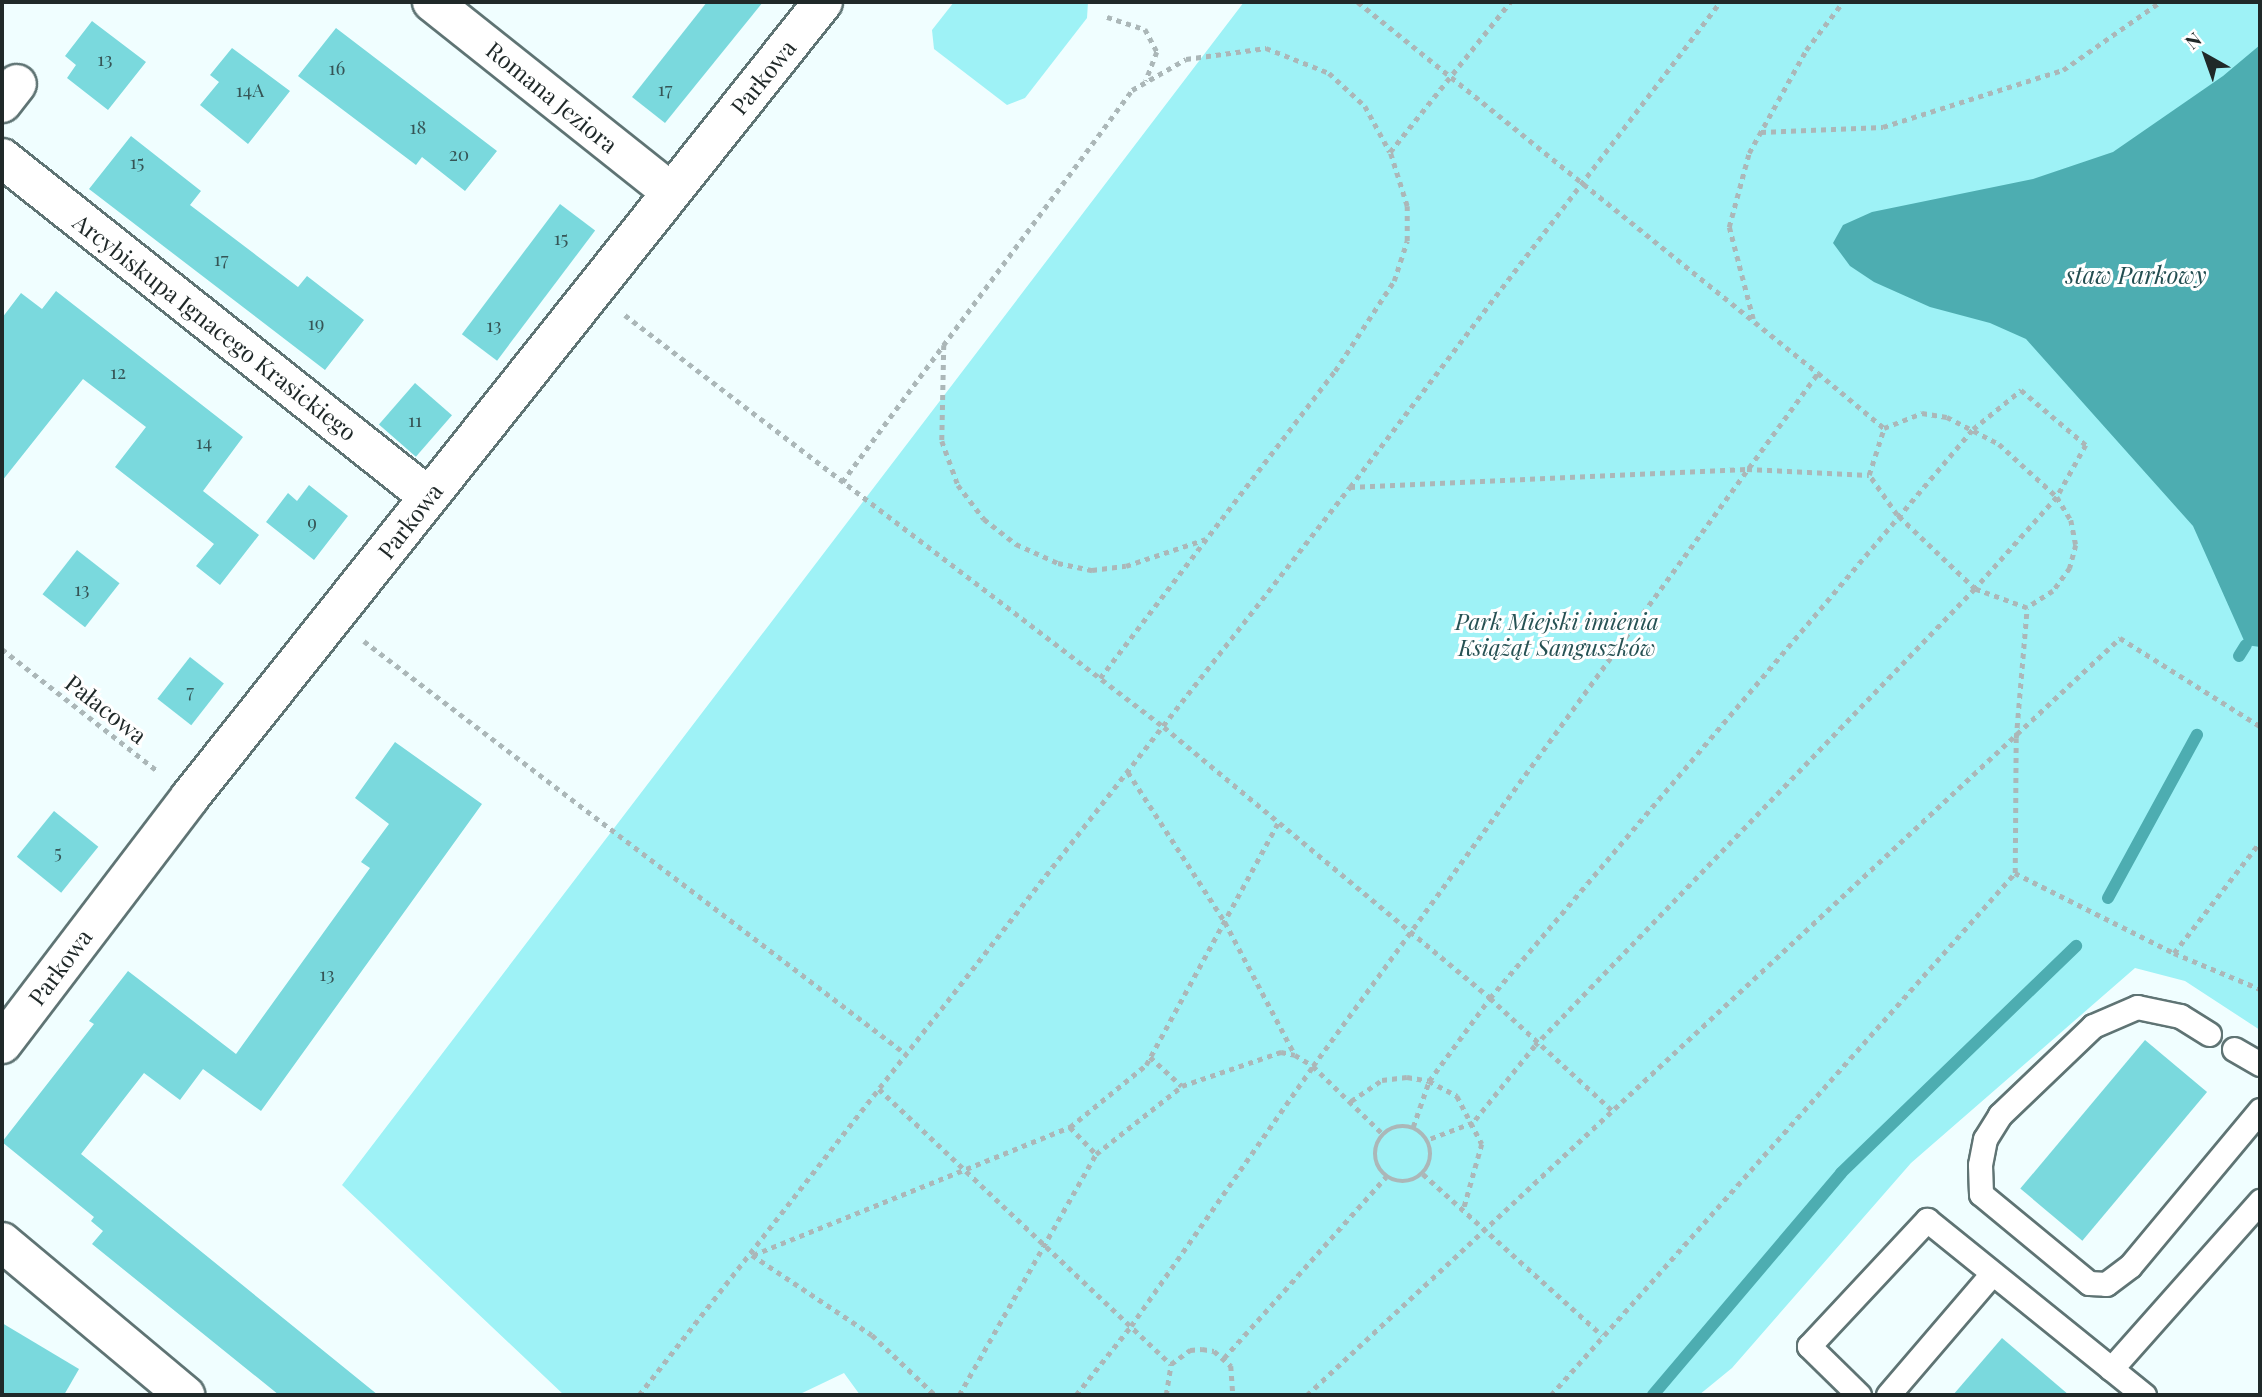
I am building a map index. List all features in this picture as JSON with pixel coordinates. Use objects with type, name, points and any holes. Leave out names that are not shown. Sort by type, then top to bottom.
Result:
[{"type":"street","name":"Romana Jeziora","points":[[432,2],[671,192]]},
{"type":"street","name":"Parkowa","points":[[2,1044],[190,797],[823,2]]},
{"type":"street","name":"Arcybiskupa Ignacego Krasickiego","points":[[2,158],[429,497]]},
{"type":"street","points":[[2,1242],[185,1395]]},
{"type":"lane","points":[[2209,1034],[2180,1016],[2137,1007],[2093,1026],[2000,1115],[1985,1139],[1980,1165],[1981,1194],[2089,1283],[2106,1284],[2130,1266],[2260,1110]]},
{"type":"lane","points":[[2234,1049],[2260,1064]]},
{"type":"lane","points":[[2111,1369],[2260,1201]]},
{"type":"lane","points":[[1859,1395],[1809,1346],[1927,1220],[1991,1275],[2144,1395]]},
{"type":"lane","points":[[1888,1395],[1991,1275]]},
{"type":"path","points":[[1358,2],[1582,179],[1884,428]]},
{"type":"path","points":[[1390,152],[1510,2]]},
{"type":"path","points":[[639,1395],[752,1255],[906,1054],[1164,727],[1720,2]]},
{"type":"path","points":[[1754,320],[1729,227],[1749,152],[1806,50],[1843,2]]},
{"type":"path","points":[[1760,132],[1882,127],[2063,70],[2160,2]]},
{"type":"path","points":[[1107,17],[1145,29],[1157,52],[1146,81]]},
{"type":"path","points":[[842,482],[1132,90],[1186,59],[1266,48],[1329,73],[1365,106],[1390,152],[1407,206],[1407,240],[1394,281],[1335,371],[1100,678]]},
{"type":"path","points":[[592,291],[1164,727],[1540,1040],[1613,1111]]},
{"type":"path","points":[[944,344],[942,441],[958,485],[984,519],[1016,544],[1058,563],[1092,570],[1126,566],[1207,538]]},
{"type":"path","points":[[1076,1395],[1131,1326],[1313,1066],[1818,373]]},
{"type":"path","points":[[1413,1127],[1429,1081],[1490,998],[1897,515],[1973,429],[2021,390],[2086,445],[2057,497],[1975,589],[1540,1040],[1473,1123],[1429,1140]]},
{"type":"path","points":[[1869,475],[1884,428],[1922,412],[1947,417],[1999,444],[2057,497],[2071,520],[2076,545],[2070,568],[2053,591],[2027,608]]},
{"type":"path","points":[[1350,487],[1747,468],[1869,475]]},
{"type":"path","points":[[1869,475],[1897,515],[1975,589],[2027,608]]},
{"type":"path","points":[[1551,1395],[2015,873],[2016,738],[2027,608]]},
{"type":"path","points":[[333,618],[906,1054]]},
{"type":"path","points":[[1307,1395],[2016,738],[2120,638],[2260,726]]},
{"type":"path","name":"Pałacowa","points":[[2,649],[190,797]]},
{"type":"path","points":[[1128,772],[1225,922],[1295,1055]]},
{"type":"path","points":[[752,1255],[1070,1127],[1150,1057],[1278,824]]},
{"type":"path","points":[[2174,953],[2260,842]]},
{"type":"path","points":[[2015,873],[2174,953],[2260,989]]},
{"type":"path","points":[[959,1395],[1041,1244],[1096,1154],[1182,1086],[1281,1052],[1295,1055],[1313,1066],[1382,1134]]},
{"type":"path","points":[[1150,1057],[1182,1086]]},
{"type":"path","points":[[1351,1101],[1382,1080],[1407,1077],[1429,1081],[1457,1096],[1482,1144],[1464,1208]]},
{"type":"path","points":[[879,1089],[1171,1364]]},
{"type":"path","points":[[1070,1127],[1096,1154]]},
{"type":"path","points":[[1413,1127],[1429,1140],[1432,1158],[1423,1174],[1405,1182],[1387,1177],[1376,1161],[1382,1134],[1392,1128],[1413,1127]]},
{"type":"path","points":[[1423,1174],[1464,1208],[1602,1335]]},
{"type":"path","points":[[1224,1358],[1387,1177]]},
{"type":"path","points":[[752,1255],[872,1335],[935,1395]]},
{"type":"path","points":[[1166,1395],[1171,1364],[1190,1350],[1214,1351],[1224,1358],[1234,1376],[1233,1395]]},
{"type":"green space","points":[[954,2],[1088,2],[1087,18],[1025,98],[1007,105],[934,49],[932,30]]},
{"type":"green space","name":"Park Miejski imienia Książąt Sanguszków","points":[[1244,2],[2260,2],[2260,1030],[2185,981],[2135,968],[1911,1163],[1732,1368],[1699,1395],[860,1395],[844,1373],[798,1395],[564,1395],[342,1185]]},
{"type":"water","name":"staw Parkowy","points":[[2260,45],[2260,647],[2246,645],[2193,526],[2026,339],[1990,323],[1930,307],[1874,282],[1850,266],[1833,243],[1843,225],[1872,212],[2033,179],[2113,152],[2223,76]]},
{"type":"building","points":[[707,2],[763,2],[665,123],[632,97]]},
{"type":"building","points":[[92,21],[146,62],[108,110],[67,78],[76,65],[65,56]]},
{"type":"building","points":[[336,28],[497,151],[465,191],[422,157],[416,165],[298,76]]},
{"type":"building","points":[[232,48],[290,91],[248,144],[200,105],[219,82],[210,75]]},
{"type":"building","points":[[131,136],[201,191],[190,205],[298,287],[307,276],[364,320],[325,370],[89,189]]},
{"type":"building","points":[[560,204],[595,230],[497,361],[462,334]]},
{"type":"building","points":[[56,291],[243,437],[203,491],[259,535],[220,585],[196,566],[214,544],[115,467],[146,427],[83,379],[2,481],[2,318],[21,293],[42,309]]},
{"type":"building","points":[[415,383],[452,415],[416,457],[379,425]]},
{"type":"building","points":[[309,485],[348,516],[314,560],[266,522],[288,493],[297,501]]},
{"type":"building","points":[[77,550],[120,583],[85,627],[43,594]]},
{"type":"building","points":[[190,657],[224,683],[191,725],[157,699]]},
{"type":"building","points":[[395,742],[482,804],[261,1111],[203,1069],[180,1100],[144,1073],[81,1154],[378,1395],[279,1395],[92,1244],[103,1231],[91,1221],[94,1217],[2,1142],[94,1024],[89,1021],[128,971],[236,1054],[370,868],[361,862],[389,824],[355,798]]},
{"type":"building","points":[[54,811],[98,847],[61,893],[17,857]]},
{"type":"building","points":[[2145,1040],[2207,1092],[2082,1241],[2020,1189]]},
{"type":"building","points":[[2,1323],[79,1369],[64,1395],[2,1395]]},
{"type":"building","points":[[2002,1338],[2069,1395],[1953,1395]]},
{"type":"waterway","points":[[2239,656],[2246,645]]},
{"type":"waterway","points":[[2108,898],[2197,735]]},
{"type":"waterway","points":[[1653,1395],[1841,1173],[2076,946]]}]
